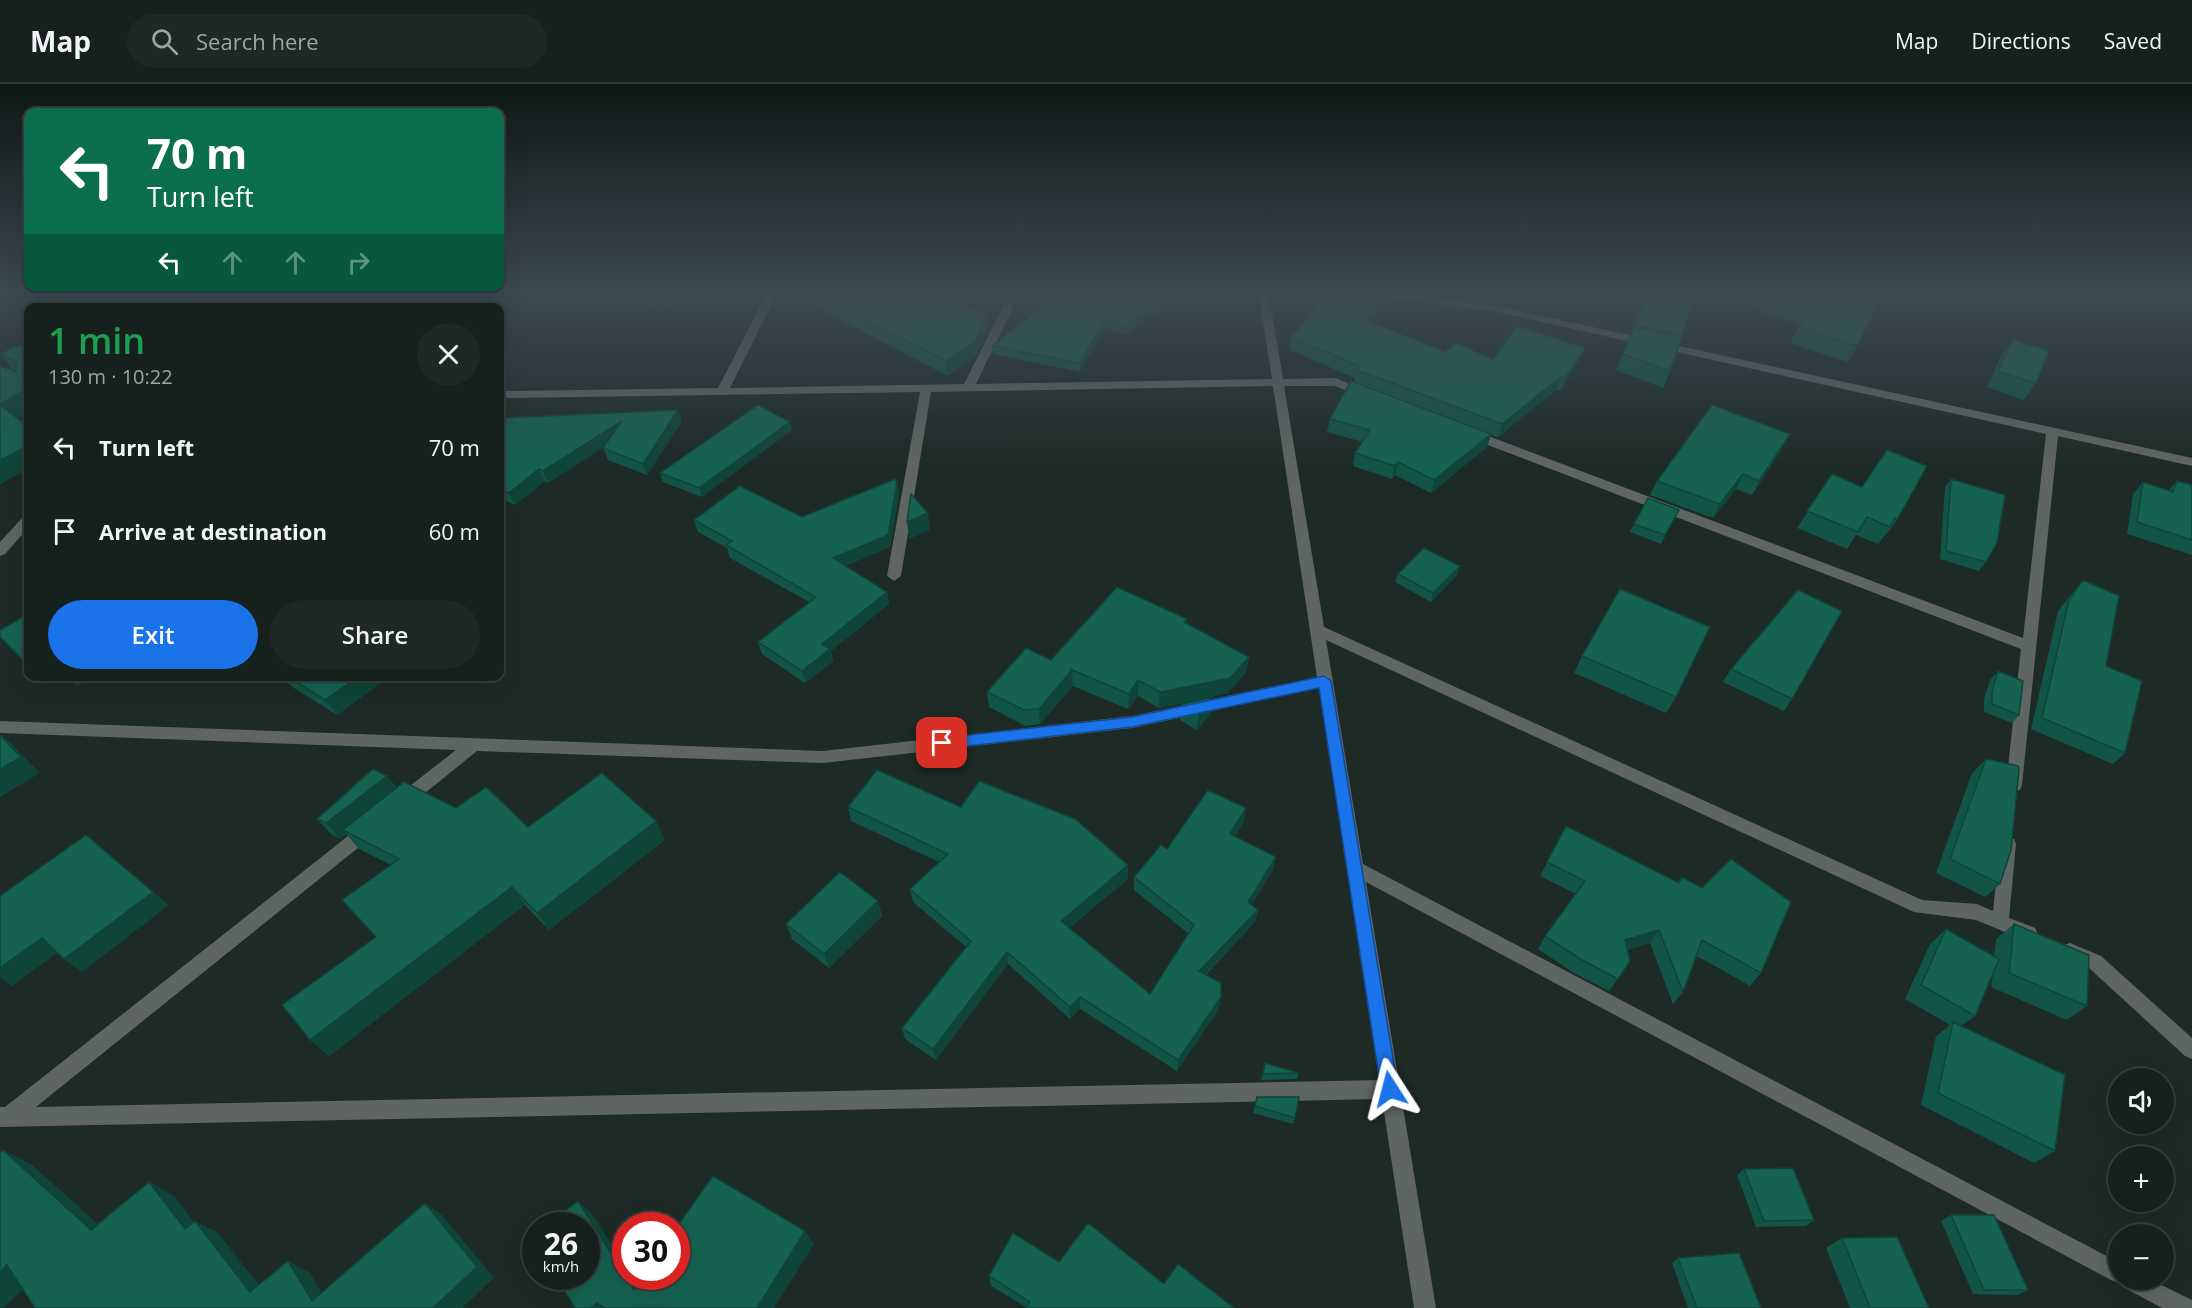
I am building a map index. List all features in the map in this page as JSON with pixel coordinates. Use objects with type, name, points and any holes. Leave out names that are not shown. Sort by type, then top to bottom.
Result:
[{"type":"street","points":[[722,392],[741,352]]},
{"type":"street","points":[[968,389],[986,352]]},
{"type":"street","points":[[1273,352],[1425,1308]]},
{"type":"street","points":[[1693,352],[2192,462]]},
{"type":"street","points":[[504,395],[1336,382],[1380,399]]},
{"type":"street","points":[[894,576],[926,389]]},
{"type":"street","points":[[1459,429],[2029,646]]},
{"type":"street","points":[[2013,795],[2052,431]]},
{"type":"street","points":[[0,551],[24,524]]},
{"type":"street","points":[[1317,630],[1920,907],[1977,912],[2095,962],[2192,1050]]},
{"type":"street","points":[[0,727],[823,757],[1132,722],[1324,681]]},
{"type":"street","points":[[4,1117],[473,745]]},
{"type":"street","points":[[2000,922],[2010,830]]},
{"type":"street","points":[[1354,868],[2108,1268]]},
{"type":"street","points":[[4,1117],[1390,1089]]},
{"type":"street","points":[[2149,1290],[2184,1308]]},
{"type":"building","points":[[24,352],[24,390],[0,404],[0,366],[16,372],[16,362],[0,354]]},
{"type":"building","points":[[929,352],[959,352],[946,361]]},
{"type":"building","points":[[1024,352],[1086,352],[1080,363]]},
{"type":"building","points":[[1326,352],[1477,352],[1493,359],[1498,352],[1582,352],[1565,378],[1561,377],[1502,424],[1357,370],[1359,366]]},
{"type":"building","points":[[1624,352],[1677,352],[1670,371],[1623,354]]},
{"type":"building","points":[[2007,352],[2049,352],[2036,383],[1998,371]]},
{"type":"building","points":[[1351,381],[1491,434],[1434,480],[1398,462],[1395,466],[1355,453],[1370,430],[1330,419]]},
{"type":"building","points":[[0,405],[24,423],[24,448],[0,460]]},
{"type":"building","points":[[758,405],[790,422],[699,488],[660,473]]},
{"type":"building","points":[[1712,405],[1790,434],[1759,481],[1743,474],[1720,504],[1657,481]]},
{"type":"building","points":[[678,410],[643,464],[603,448],[622,421],[543,471],[539,469],[509,493],[504,491],[504,418]]},
{"type":"building","points":[[1887,450],[1927,466],[1897,520],[1895,518],[1890,527],[1867,517],[1858,532],[1807,511],[1832,474],[1862,487]]},
{"type":"building","points":[[895,479],[897,482],[888,535],[833,558],[887,592],[822,644],[830,649],[802,671],[758,642],[816,597],[726,545],[732,541],[694,520],[740,486],[802,517]]},
{"type":"building","points":[[1951,479],[2005,495],[1997,543],[1986,562],[1946,551]]},
{"type":"building","points":[[2177,481],[2192,485],[2192,540],[2137,522],[2143,482],[2173,492]]},
{"type":"building","points":[[911,494],[928,513],[907,522]]},
{"type":"building","points":[[1648,498],[1679,510],[1665,535],[1634,524]]},
{"type":"building","points":[[1424,548],[1460,566],[1433,593],[1398,574]]},
{"type":"building","points":[[2083,580],[2119,596],[2106,666],[2142,681],[2125,753],[2042,718],[2069,600]]},
{"type":"building","points":[[1117,587],[1187,619],[1184,622],[1249,657],[1230,678],[1160,692],[1138,680],[1129,694],[1070,669],[1072,670],[1039,709],[1024,710],[987,692],[1026,648],[1051,660]]},
{"type":"building","points":[[1620,589],[1710,627],[1676,697],[1582,656]]},
{"type":"building","points":[[1798,590],[1842,611],[1792,699],[1731,669]]},
{"type":"building","points":[[24,616],[24,658],[22,659],[0,637],[0,630]]},
{"type":"building","points":[[1998,671],[2023,681],[2019,715],[1992,704],[1992,691]]},
{"type":"building","points":[[295,681],[352,681],[325,700]]},
{"type":"building","points":[[1213,697],[1199,713],[1182,704]]},
{"type":"building","points":[[0,735],[21,757],[0,769]]},
{"type":"building","points":[[1986,759],[2018,766],[2019,769],[2011,850],[2000,884],[1950,859]]},
{"type":"building","points":[[373,769],[387,776],[326,823],[317,819]]},
{"type":"building","points":[[877,770],[961,807],[979,781],[1075,819],[1128,865],[1061,921],[1150,994],[1194,925],[1134,877],[1161,845],[1167,849],[1208,790],[1246,808],[1230,834],[1276,857],[1248,902],[1258,910],[1199,971],[1221,983],[1221,997],[1178,1060],[1080,997],[1070,1007],[1007,952],[933,1049],[902,1028],[971,941],[910,889],[948,854],[848,807]]},
{"type":"building","points":[[602,773],[656,821],[537,913],[512,887],[310,1040],[282,1005],[376,937],[342,900],[399,859],[343,830],[404,782],[456,808],[486,787],[528,827]]},
{"type":"building","points":[[1566,826],[1679,883],[1682,877],[1702,888],[1731,859],[1791,902],[1761,973],[1702,940],[1683,992],[1659,930],[1625,940],[1630,961],[1618,979],[1582,960],[1545,936],[1585,881],[1547,862]]},
{"type":"building","points":[[86,835],[153,892],[64,959],[42,938],[0,968],[0,896]]},
{"type":"building","points":[[840,872],[878,901],[824,954],[786,924]]},
{"type":"building","points":[[2014,924],[2089,955],[2087,1006],[2009,973]]},
{"type":"building","points":[[1946,929],[1999,959],[1975,1016],[1921,985]]},
{"type":"building","points":[[1953,1022],[2065,1075],[2055,1151],[1938,1093]]},
{"type":"building","points":[[1265,1063],[1299,1073],[1263,1074]]},
{"type":"building","points":[[1257,1097],[1299,1097],[1295,1118],[1255,1106]]},
{"type":"building","points":[[3,1150],[91,1230],[149,1182],[185,1229],[195,1221],[250,1292],[288,1261],[312,1301],[425,1203],[477,1267],[433,1308],[35,1308],[7,1265],[0,1272],[0,1153]]},
{"type":"building","points":[[1793,1168],[1814,1220],[1764,1221],[1744,1169]]},
{"type":"building","points":[[713,1176],[805,1231],[757,1308],[605,1308],[597,1303],[591,1308],[575,1308],[564,1290],[600,1290],[600,1236],[612,1255],[612,1290],[690,1290],[690,1212],[687,1212]]},
{"type":"building","points":[[578,1201],[585,1212],[564,1212]]},
{"type":"building","points":[[1951,1215],[1994,1215],[2028,1290],[1984,1290]]},
{"type":"building","points":[[1088,1223],[1164,1284],[1178,1264],[1234,1308],[1026,1308],[1030,1302],[989,1276],[1013,1233],[1059,1262]]},
{"type":"building","points":[[1897,1237],[1929,1308],[1870,1308],[1842,1238]]},
{"type":"building","points":[[1739,1253],[1761,1308],[1697,1308],[1678,1258]]},
{"type":"route","points":[[942,743],[1132,722],[1324,681],[1390,1089]]}]
